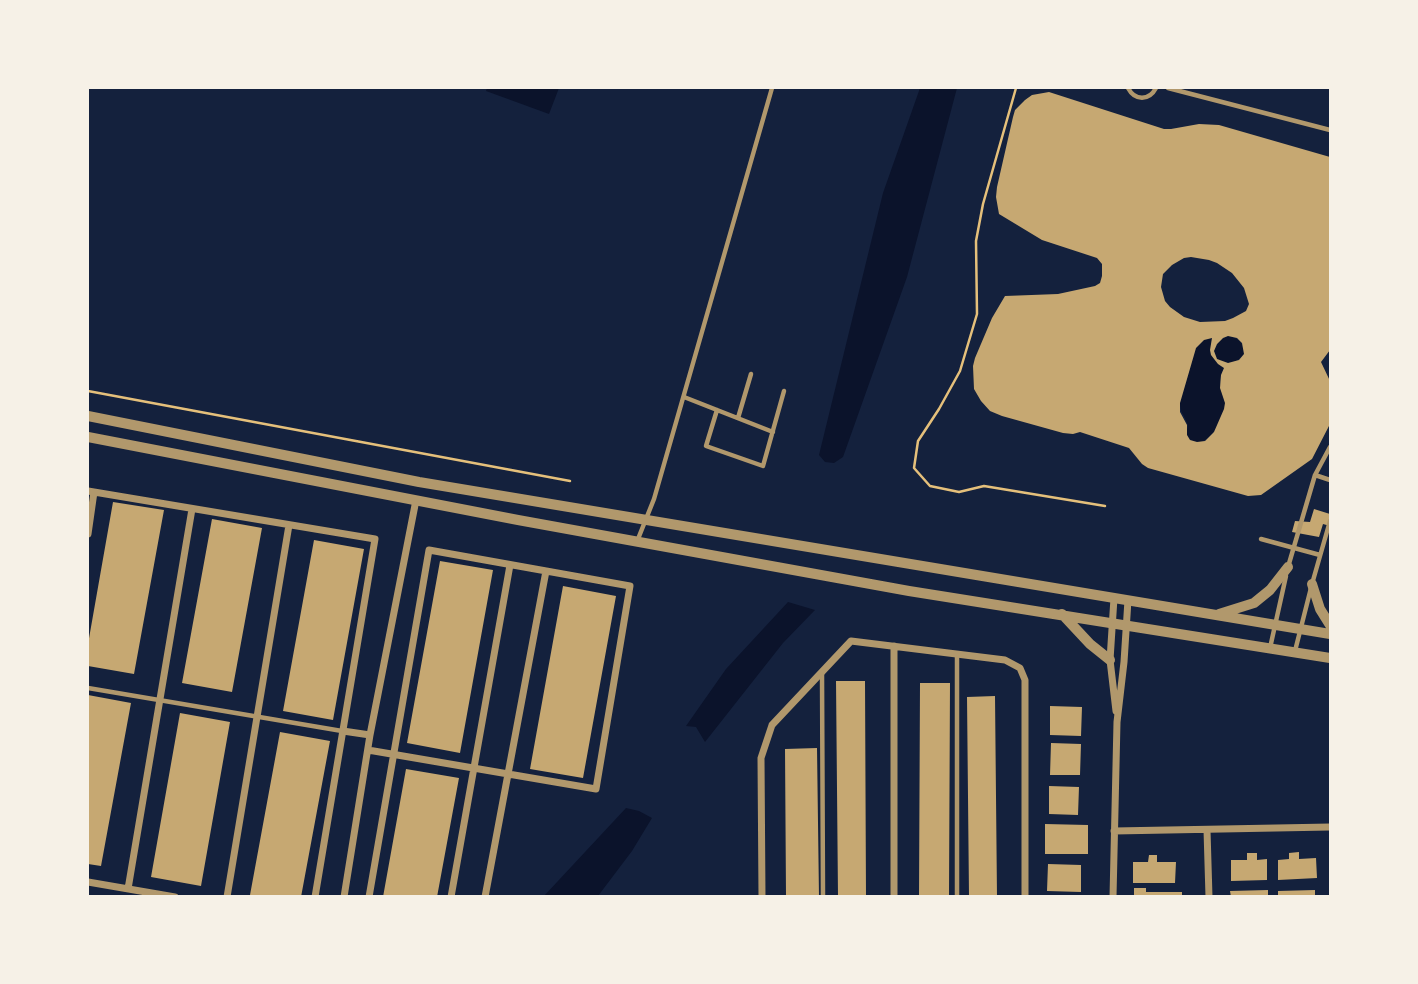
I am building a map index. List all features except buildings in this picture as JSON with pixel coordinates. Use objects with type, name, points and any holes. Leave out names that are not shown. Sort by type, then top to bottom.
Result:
[{"type":"street","points":[[88,416],[419,482],[1331,634]]},
{"type":"street","points":[[88,437],[518,520],[909,591],[1331,658]]},
{"type":"street","points":[[88,534],[91,492],[375,539],[315,897]]},
{"type":"street","points":[[344,897],[370,735],[416,500]]},
{"type":"street","points":[[128,889],[191,509]]},
{"type":"street","points":[[227,897],[289,525]]},
{"type":"street","points":[[368,750],[394,754],[596,789],[630,586],[429,550],[394,754],[369,897]]},
{"type":"street","points":[[451,897],[510,565]]},
{"type":"street","points":[[1216,614],[1254,603],[1270,590],[1288,567]]},
{"type":"street","points":[[485,897],[546,570]]},
{"type":"street","points":[[1312,584],[1320,609],[1331,625]]},
{"type":"street","points":[[1114,598],[1110,660],[1117,722]]},
{"type":"street","points":[[1113,897],[1117,722],[1128,600]]},
{"type":"street","points":[[1062,614],[1090,644],[1110,660]]},
{"type":"street","points":[[762,897],[761,758],[772,724],[851,641],[1005,660],[1020,668],[1025,680],[1026,897]]},
{"type":"street","points":[[894,646],[894,897]]},
{"type":"street","points":[[343,731],[370,735]]},
{"type":"street","points":[[1114,831],[1331,827]]},
{"type":"street","points":[[1207,830],[1209,897]]},
{"type":"street","points":[[88,882],[175,897]]},
{"type":"lane","points":[[638,542],[654,499],[772,88]]},
{"type":"lane","points":[[1128,88],[1135,96],[1144,98],[1156,88]]},
{"type":"lane","points":[[1168,88],[1331,130]]},
{"type":"lane","points":[[738,418],[751,374]]},
{"type":"lane","points":[[717,410],[706,446],[763,466],[784,391]]},
{"type":"lane","points":[[684,397],[774,432]]},
{"type":"lane","points":[[1270,648],[1288,567],[1315,475],[1331,447]]},
{"type":"lane","points":[[1315,475],[1331,480]]},
{"type":"lane","points":[[1295,652],[1331,520]]},
{"type":"lane","points":[[1261,539],[1320,555]]},
{"type":"lane","points":[[957,655],[957,897]]},
{"type":"lane","points":[[822,672],[823,897]]},
{"type":"lane","points":[[88,688],[343,731]]},
{"type":"path","points":[[1016,88],[983,204],[976,241],[977,314],[960,371],[918,441],[914,468],[930,486],[959,492],[984,486],[1105,506]]},
{"type":"path","points":[[88,391],[570,481]]},
{"type":"water","points":[[487,88],[559,88],[549,114],[486,91]]},
{"type":"water","points":[[920,88],[957,88],[907,277],[843,457],[834,463],[825,462],[819,455],[883,193]]},
{"type":"water","points":[[1228,336],[1240,341],[1244,354],[1238,360],[1224,362],[1217,359],[1214,351],[1219,342]]},
{"type":"water","points":[[1212,338],[1212,356],[1224,368],[1220,384],[1225,404],[1220,421],[1212,433],[1204,441],[1197,442],[1188,436],[1188,425],[1180,403],[1196,348],[1204,340]]},
{"type":"water","points":[[788,602],[815,610],[783,643],[705,742],[696,727],[686,726],[726,669]]},
{"type":"water","points":[[626,808],[652,818],[632,851],[598,896],[544,896]]}]
